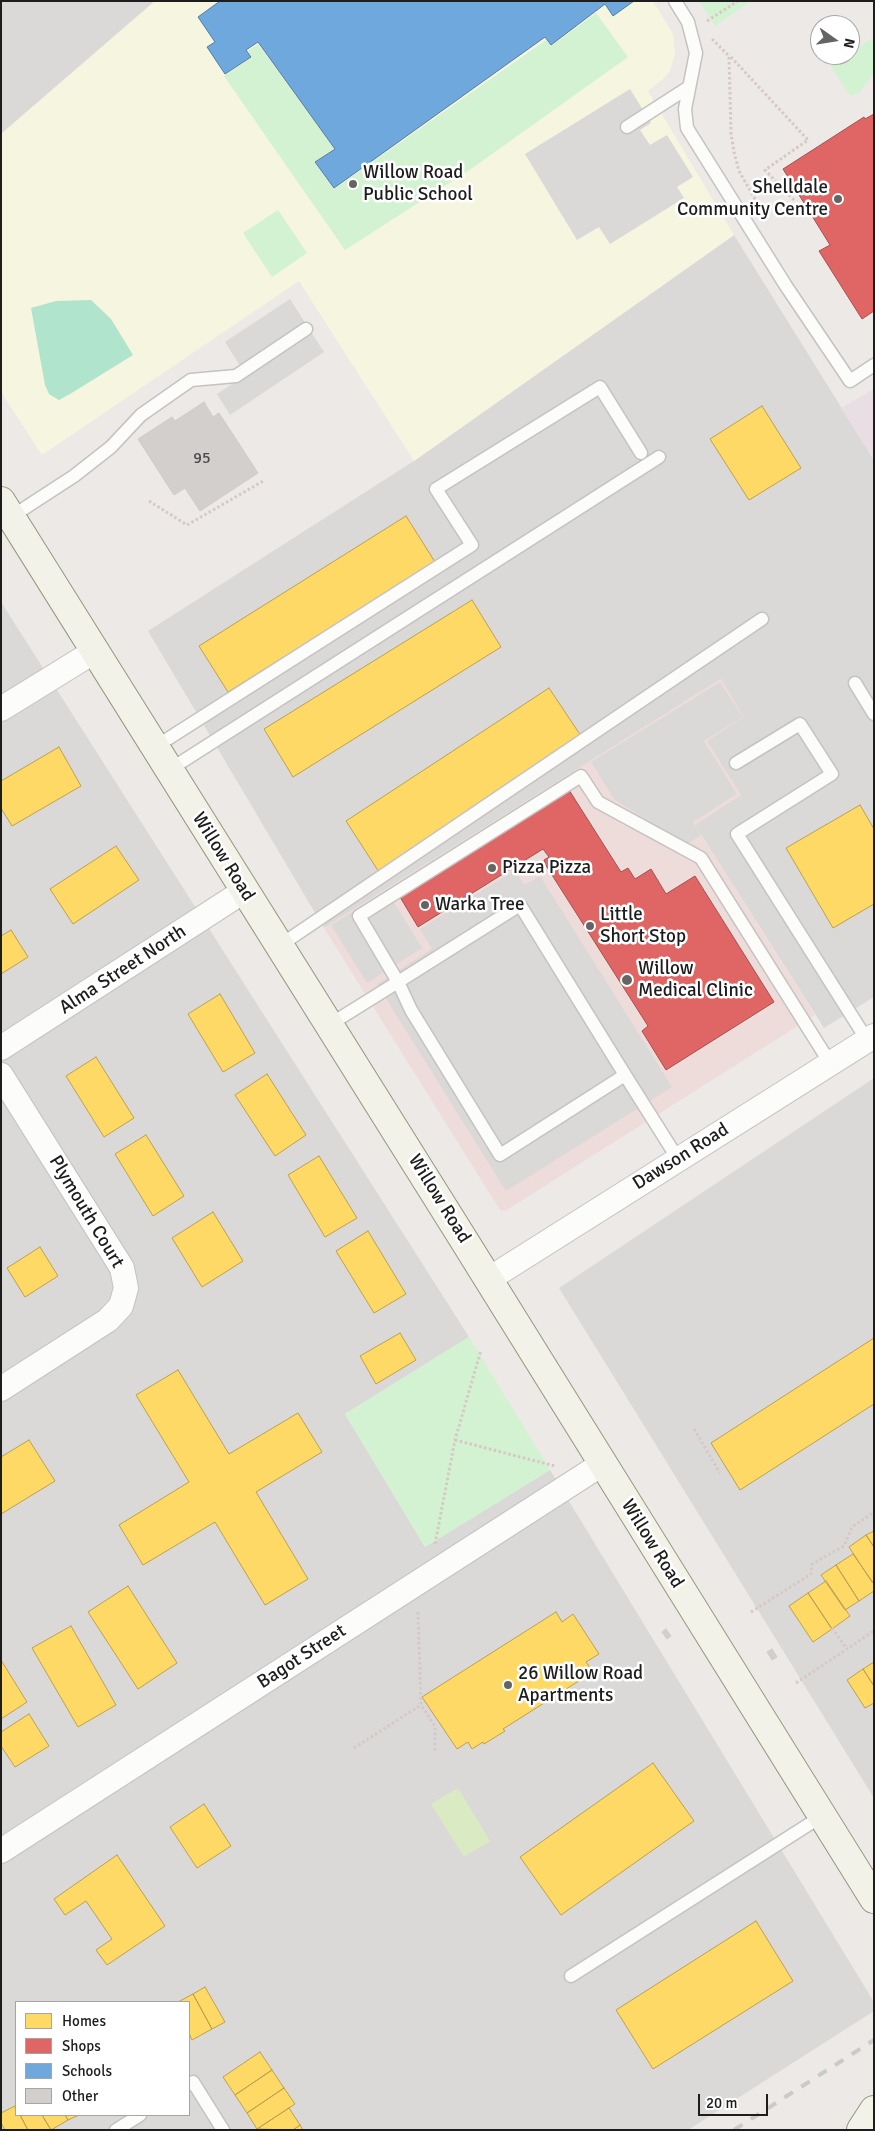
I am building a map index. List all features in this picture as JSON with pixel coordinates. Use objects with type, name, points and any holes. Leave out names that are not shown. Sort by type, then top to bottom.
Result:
[{"type":"main road","name":"Willow Road","points":[[6,509],[489,1279],[602,1464],[874,1899]]},
{"type":"main road","points":[[861,2130],[874,2110]]},
{"type":"main road","points":[[870,2130],[874,2127]]},
{"type":"street","points":[[1,710],[95,651]]},
{"type":"street","name":"Alma Street North","points":[[1,1048],[244,891]]},
{"type":"street","name":"Dawson Road","points":[[489,1279],[871,1038]]},
{"type":"street","name":"Plymouth Court","points":[[1,1075],[122,1268],[126,1288],[121,1306],[108,1320],[1,1389]]},
{"type":"street","name":"Bagot Street","points":[[1,1851],[602,1464]]},
{"type":"lane","points":[[675,1],[688,22],[696,53],[685,109],[688,128],[786,286],[850,381],[874,366]]},
{"type":"lane","points":[[628,127],[688,87]]},
{"type":"lane","points":[[6,509],[74,476],[111,447],[141,415],[190,380],[236,376],[306,328]]},
{"type":"lane","points":[[154,746],[472,545],[436,488],[600,387],[641,453]]},
{"type":"lane","points":[[170,770],[659,457]]},
{"type":"lane","points":[[279,946],[762,619]]},
{"type":"lane","points":[[855,683],[874,714]]},
{"type":"lane","points":[[736,763],[800,724],[832,774],[737,834],[871,1038]]},
{"type":"lane","points":[[625,1075],[500,1155],[419,1023],[398,982],[359,916],[581,776],[598,802],[701,858],[830,1063]]},
{"type":"lane","points":[[329,1025],[520,905],[678,1159]]},
{"type":"lane","points":[[571,1976],[822,1816]]},
{"type":"lane","points":[[190,2084],[193,2082],[223,2130]]},
{"type":"lane","points":[[116,2130],[138,2116]]},
{"type":"path","points":[[710,30],[707,21],[738,1]]},
{"type":"path","points":[[711,36],[713,42],[729,56],[808,140],[765,170],[795,201]]},
{"type":"path","points":[[729,56],[731,134],[734,152],[739,171],[762,208],[763,215],[759,218]]},
{"type":"path","points":[[149,501],[187,525],[265,480]]},
{"type":"path","points":[[435,1545],[455,1440],[481,1350]]},
{"type":"path","points":[[694,1429],[720,1473]]},
{"type":"path","points":[[455,1440],[555,1466]]},
{"type":"path","points":[[751,1612],[811,1574],[812,1564],[844,1546],[852,1527],[874,1512]]},
{"type":"path","points":[[418,1612],[421,1705],[436,1726],[435,1752]]},
{"type":"path","points":[[832,1628],[847,1649]]},
{"type":"path","points":[[796,1684],[874,1631]]},
{"type":"path","points":[[354,1748],[421,1705]]},
{"type":"shaded area","points":[[1,1],[155,1],[1,134]]},
{"type":"shaded area","name":"Willow Road Public School","points":[[155,1],[653,1],[673,34],[675,53],[670,71],[648,91],[734,235],[414,461],[299,281],[42,455],[1,392],[1,134]]},
{"type":"shaded area","points":[[630,89],[651,123],[640,130],[650,145],[667,135],[693,177],[677,187],[684,198],[610,244],[599,227],[577,240],[525,154]]},
{"type":"shaded area","points":[[734,235],[874,460],[874,997],[824,1028],[695,825],[707,741],[721,679],[324,928],[148,631],[414,461]]},
{"type":"shaded area","points":[[290,299],[324,352],[230,415],[217,394],[246,375],[225,342]]},
{"type":"shaded area","points":[[604,351],[661,437],[677,427],[742,527],[757,517],[813,604],[596,747],[531,647],[518,655],[405,483]]},
{"type":"shaded area","points":[[811,371],[852,434],[815,459],[774,394]]},
{"type":"shaded area","points":[[874,389],[874,460],[841,408]]},
{"type":"shaded area","points":[[1,602],[469,1337],[345,1414],[425,1547],[550,1470],[874,2002],[874,2011],[688,2130],[1,2130]]},
{"type":"shaded area","points":[[721,679],[744,717],[707,741],[741,795],[695,825],[815,1015],[505,1211],[500,1210],[324,928]]},
{"type":"shaded area","points":[[720,682],[743,717],[704,741],[737,794],[693,822],[701,835],[686,845],[614,799],[591,762]]},
{"type":"shaded area","points":[[109,783],[140,829],[45,892],[29,867],[1,886],[1,855]]},
{"type":"shaded area","points":[[515,870],[524,885],[540,876],[672,1087],[506,1191],[377,984],[432,949],[420,929]]},
{"type":"shaded area","points":[[387,891],[422,948],[367,983],[331,925]]},
{"type":"shaded area","points":[[164,998],[367,1313],[335,1334],[236,1181],[207,1200],[102,1038]]},
{"type":"shaded area","points":[[874,1078],[874,1798],[559,1288]]},
{"type":"shaded area","points":[[848,1151],[874,1193],[874,1327],[691,1445],[604,1304]]},
{"type":"shaded area","points":[[254,1292],[309,1374],[233,1425],[178,1343]]},
{"type":"shaded area","points":[[114,1395],[164,1469],[114,1502],[65,1428]]},
{"type":"shaded area","points":[[77,1484],[87,1503],[1,1551],[1,1527]]},
{"type":"shaded area","points":[[99,1520],[131,1572],[27,1638],[1,1597],[1,1582]]},
{"type":"shaded area","points":[[371,1722],[479,1898],[517,1872],[673,2118],[655,2130],[396,2130],[235,1870],[252,1862],[224,1817]]},
{"type":"green space","points":[[699,1],[751,1],[715,26]]},
{"type":"green space","points":[[596,13],[628,57],[471,169],[345,250],[224,76],[252,57],[248,51],[258,44],[334,148],[314,162],[334,189],[546,40],[551,46]]},
{"type":"green space","points":[[874,37],[874,73],[861,91],[850,96],[830,65],[860,65],[860,46]]},
{"type":"green space","points":[[278,210],[307,253],[272,277],[243,233]]},
{"type":"green space","points":[[91,300],[111,319],[133,355],[59,400],[49,394],[45,385],[31,308],[56,301]]},
{"type":"green space","points":[[469,1337],[550,1470],[425,1547],[345,1414]]},
{"type":"green space","points":[[458,1788],[490,1841],[464,1857],[431,1804]]},
{"type":"building: Homes","points":[[762,406],[801,468],[749,500],[710,439]]},
{"type":"building: Homes","points":[[406,516],[435,562],[228,692],[199,646]]},
{"type":"building: Homes","points":[[472,600],[501,647],[293,777],[264,729]]},
{"type":"building: Homes","points":[[549,688],[583,739],[379,872],[346,821]]},
{"type":"building: Homes","points":[[59,747],[81,786],[12,826],[1,808],[1,781]]},
{"type":"building: Homes","points":[[860,805],[874,829],[874,904],[833,928],[786,848]]},
{"type":"building: Homes","points":[[116,846],[139,880],[73,924],[50,889]]},
{"type":"building: Homes","points":[[11,930],[28,957],[1,974],[1,936]]},
{"type":"building: Homes","points":[[220,994],[255,1053],[223,1072],[188,1014]]},
{"type":"building: Homes","points":[[96,1057],[134,1118],[104,1137],[66,1076]]},
{"type":"building: Homes","points":[[267,1074],[306,1135],[275,1156],[235,1095]]},
{"type":"building: Homes","points":[[146,1135],[184,1196],[153,1216],[115,1154]]},
{"type":"building: Homes","points":[[319,1156],[357,1218],[325,1237],[288,1175]]},
{"type":"building: Homes","points":[[213,1212],[243,1261],[202,1287],[172,1238]]},
{"type":"building: Homes","points":[[368,1231],[406,1294],[374,1313],[336,1251]]},
{"type":"building: Homes","points":[[40,1247],[58,1276],[25,1297],[7,1268]]},
{"type":"building: Homes","points":[[400,1333],[416,1360],[376,1384],[360,1356]]},
{"type":"building: Homes","points":[[874,1338],[874,1404],[740,1490],[711,1443]]},
{"type":"building: Homes","points":[[178,1370],[229,1454],[298,1413],[322,1452],[256,1492],[308,1579],[265,1605],[215,1522],[143,1565],[119,1525],[189,1482],[136,1395]]},
{"type":"building: Homes","points":[[29,1440],[55,1481],[1,1514],[1,1457]]},
{"type":"building: Homes","points":[[874,1531],[874,1547],[866,1535]]},
{"type":"building: Homes","points":[[866,1535],[874,1547],[874,1581],[872,1582],[849,1547]]},
{"type":"building: Homes","points":[[853,1554],[874,1584],[874,1591],[859,1601],[836,1565]]},
{"type":"building: Homes","points":[[836,1565],[859,1601],[845,1610],[821,1575]]},
{"type":"building: Homes","points":[[826,1581],[850,1616],[832,1629],[808,1593]]},
{"type":"building: Homes","points":[[128,1586],[177,1663],[138,1689],[88,1612]]},
{"type":"building: Homes","points":[[808,1593],[832,1629],[813,1642],[789,1606]]},
{"type":"building: Homes","name":"26 Willow Road Apartments","points":[[556,1612],[562,1622],[573,1614],[599,1654],[586,1662],[593,1672],[503,1729],[505,1731],[484,1744],[483,1742],[472,1749],[468,1742],[457,1749],[422,1697]]},
{"type":"building: Homes","points":[[71,1626],[116,1705],[78,1727],[32,1648]]},
{"type":"building: Homes","points":[[1,1660],[27,1702],[1,1719]]},
{"type":"building: Homes","points":[[874,1662],[874,1686],[863,1669]]},
{"type":"building: Homes","points":[[863,1669],[874,1686],[874,1703],[865,1708],[847,1680]]},
{"type":"building: Homes","points":[[29,1714],[49,1746],[15,1767],[1,1746],[1,1732]]},
{"type":"building: Homes","points":[[653,1763],[694,1821],[561,1915],[520,1857]]},
{"type":"building: Homes","points":[[204,1804],[231,1846],[197,1868],[170,1827]]},
{"type":"building: Homes","points":[[117,1855],[165,1926],[107,1965],[96,1950],[112,1939],[86,1901],[65,1915],[54,1899]]},
{"type":"building: Homes","points":[[756,1921],[793,1981],[653,2069],[616,2010]]},
{"type":"building: Homes","points":[[205,1987],[225,2022],[212,2029],[193,1994]]},
{"type":"building: Homes","points":[[193,1994],[212,2029],[192,2040],[190,2035],[190,2001],[180,2001]]},
{"type":"building: Homes","points":[[260,2052],[272,2070],[235,2095],[223,2077]]},
{"type":"building: Homes","points":[[272,2070],[284,2088],[247,2113],[235,2095]]},
{"type":"building: Homes","points":[[284,2088],[295,2104],[257,2129],[247,2113]]},
{"type":"building: Homes","points":[[15,2106],[15,2116],[21,2116],[28,2130],[5,2130],[1,2123],[1,2113]]},
{"type":"building: Homes","points":[[289,2108],[300,2125],[293,2130],[257,2129]]},
{"type":"building: Homes","points":[[21,2116],[43,2116],[51,2130],[28,2130]]},
{"type":"building: Homes","points":[[43,2116],[66,2116],[68,2120],[51,2130]]},
{"type":"building: Homes","points":[[66,2116],[77,2116],[68,2120]]},
{"type":"building: Homes","points":[[300,2125],[303,2130],[293,2130]]},
{"type":"building: Shops","name":"Shelldale Community Centre","points":[[874,114],[874,311],[862,319],[819,251],[830,245],[783,169],[864,117],[865,119]]},
{"type":"building: Shops","points":[[569,790],[621,872],[628,868],[635,879],[651,869],[666,894],[695,876],[774,1002],[666,1070],[642,1031],[648,1026],[545,864],[544,860],[549,857],[543,849],[418,927],[400,897]]},
{"type":"building: Schools","points":[[220,1],[634,1],[613,16],[605,4],[551,45],[545,37],[334,188],[315,162],[335,149],[258,42],[246,50],[251,57],[225,74],[207,47],[215,42],[198,17]]},
{"type":"building: Other","points":[[204,402],[213,417],[219,413],[258,473],[200,511],[185,488],[174,495],[138,439],[172,417],[175,421]]},
{"type":"building: Other","points":[[666,1629],[671,1636],[667,1639],[662,1632]]},
{"type":"building: Other","points":[[772,1649],[777,1657],[772,1660],[767,1652]]},
{"type":"railway","points":[[734,2130],[874,2040]]},
{"type":"place","name":"Willow Road Public School","points":[[353,184]]},
{"type":"place","name":"Shelldale Community Centre","points":[[838,199]]},
{"type":"place","name":"Pizza Pizza","points":[[492,868]]},
{"type":"place","name":"Warka Tree","points":[[425,905]]},
{"type":"place","name":"Little Short Stop","points":[[590,926]]},
{"type":"place","name":"Willow Medical Clinic","points":[[627,980]]},
{"type":"place","name":"26 Willow Road Apartments","points":[[508,1685]]}]
